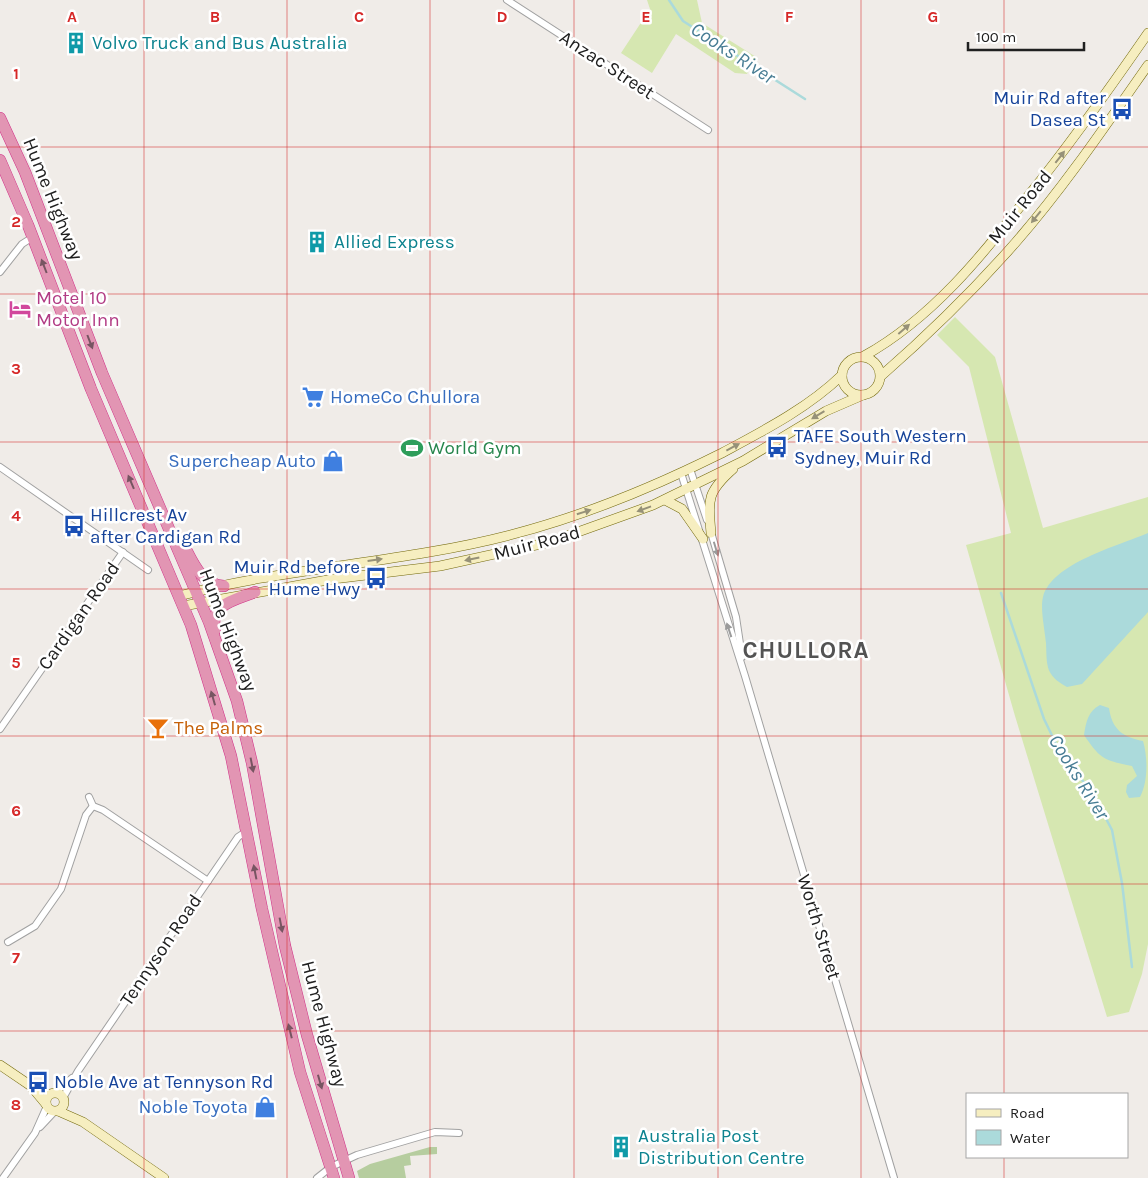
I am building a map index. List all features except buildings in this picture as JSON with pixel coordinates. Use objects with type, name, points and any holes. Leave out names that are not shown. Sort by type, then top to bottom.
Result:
[{"type":"highway","name":"Hume Highway","points":[[0,118],[25,172],[102,373],[198,597],[237,701],[252,763],[283,937],[302,1018],[349,1178]]},
{"type":"highway","name":"Hume Highway","points":[[0,160],[33,237],[91,388],[181,601],[231,756],[284,1009],[300,1072],[332,1173]]},
{"type":"highway","points":[[158,505],[202,577],[210,584],[224,586]]},
{"type":"highway","points":[[219,650],[214,626],[217,610],[224,604],[255,592]]},
{"type":"street","name":"Anzac Street","points":[[507,0],[708,130]]},
{"type":"street","name":"Muir Road","points":[[864,356],[888,343],[926,310],[998,236],[1067,148],[1148,33]]},
{"type":"street","name":"Muir Road","points":[[881,376],[942,321],[1017,240],[1068,176],[1148,65]]},
{"type":"street","points":[[0,272],[22,244],[33,237]]},
{"type":"street","points":[[864,356],[874,361],[881,376],[874,390],[862,395],[850,392],[842,375],[843,369],[850,360],[864,356]]},
{"type":"street","name":"Muir Road","points":[[198,597],[224,586],[401,557],[511,535],[595,509],[646,490],[771,426],[824,392],[842,375]]},
{"type":"street","name":"Muir Road","points":[[181,601],[198,597],[255,592],[333,578],[440,566],[514,551],[591,528],[665,500],[743,461],[826,411],[862,395]]},
{"type":"street","points":[[711,533],[708,505],[711,493],[716,484],[743,461]]},
{"type":"street","points":[[0,467],[148,570]]},
{"type":"street","name":"Worth Street","points":[[690,469],[736,617],[745,676]]},
{"type":"street","name":"Worth Street","points":[[681,473],[745,676],[894,1178]]},
{"type":"street","points":[[665,500],[682,509],[703,539]]},
{"type":"street","name":"Cardigan Road","points":[[0,729],[123,552]]},
{"type":"street","points":[[89,797],[93,806],[103,810],[208,881]]},
{"type":"street","points":[[8,942],[35,926],[61,889],[86,815],[93,806]]},
{"type":"street","name":"Tennyson Road","points":[[58,1097],[78,1071],[238,837],[246,831]]},
{"type":"street","points":[[0,1064],[31,1086],[51,1108],[83,1122]]},
{"type":"street","points":[[31,1086],[58,1097],[83,1122],[164,1178]]},
{"type":"street","points":[[51,1108],[48,1098],[58,1097]]},
{"type":"street","points":[[51,1108],[62,1107],[58,1097]]},
{"type":"street","points":[[3,1178],[51,1108]]},
{"type":"street","points":[[317,1178],[332,1173],[344,1160],[435,1132],[459,1133]]},
{"type":"green space","points":[[647,0],[697,0],[702,23],[756,57],[747,74],[735,73],[676,34],[652,73],[621,53],[650,9]]},
{"type":"green space","points":[[955,317],[995,357],[1043,528],[1148,497],[1148,944],[1142,974],[1129,1012],[1107,1017],[1015,716],[966,545],[1011,533],[969,367],[937,335]]},
{"type":"green space","points":[[430,1147],[437,1147],[437,1154],[410,1156],[411,1165],[404,1166],[406,1178],[359,1178],[357,1171],[370,1164]]},
{"type":"water","points":[[1148,533],[1148,612],[1082,684],[1067,687],[1051,674],[1047,664],[1042,607],[1043,597],[1049,585],[1059,574],[1072,565]]},
{"type":"water","points":[[1100,705],[1109,708],[1110,715],[1119,731],[1129,737],[1143,741],[1146,755],[1146,770],[1145,784],[1140,797],[1129,798],[1126,792],[1127,785],[1137,776],[1132,766],[1104,758],[1095,750],[1084,735],[1090,714]]},
{"type":"waterway","name":"Cooks River","points":[[669,0],[683,21],[805,99]]},
{"type":"waterway","name":"Cooks River","points":[[1001,593],[1044,719],[1062,756],[1092,792],[1112,830],[1122,883],[1132,967]]},
{"type":"place","name":"Volvo Truck and Bus Australia","points":[[76,43]]},
{"type":"place","name":"Muir Rd after Dasea St","points":[[1122,109]]},
{"type":"place","name":"Allied Express","points":[[317,242]]},
{"type":"place","name":"Motel 10 Motor Inn","points":[[20,309]]},
{"type":"place","name":"HomeCo Chullora","points":[[313,397]]},
{"type":"place","name":"TAFE South Western Sydney, Muir Rd","points":[[777,447]]},
{"type":"place","name":"World Gym","points":[[412,448]]},
{"type":"place","name":"Supercheap Auto","points":[[333,461]]},
{"type":"place","name":"Hillcrest Av after Cardigan Rd","points":[[74,526]]},
{"type":"place","name":"Muir Rd before Hume Hwy","points":[[376,578]]},
{"type":"place","name":"The Palms","points":[[158,728]]},
{"type":"place","name":"Noble Ave at Tennyson Rd","points":[[38,1082]]},
{"type":"place","name":"Noble Toyota","points":[[265,1107]]},
{"type":"place","name":"Australia Post Distribution Centre","points":[[621,1147]]},
{"type":"district","name":"CHULLORA","points":[[806,650]]}]
